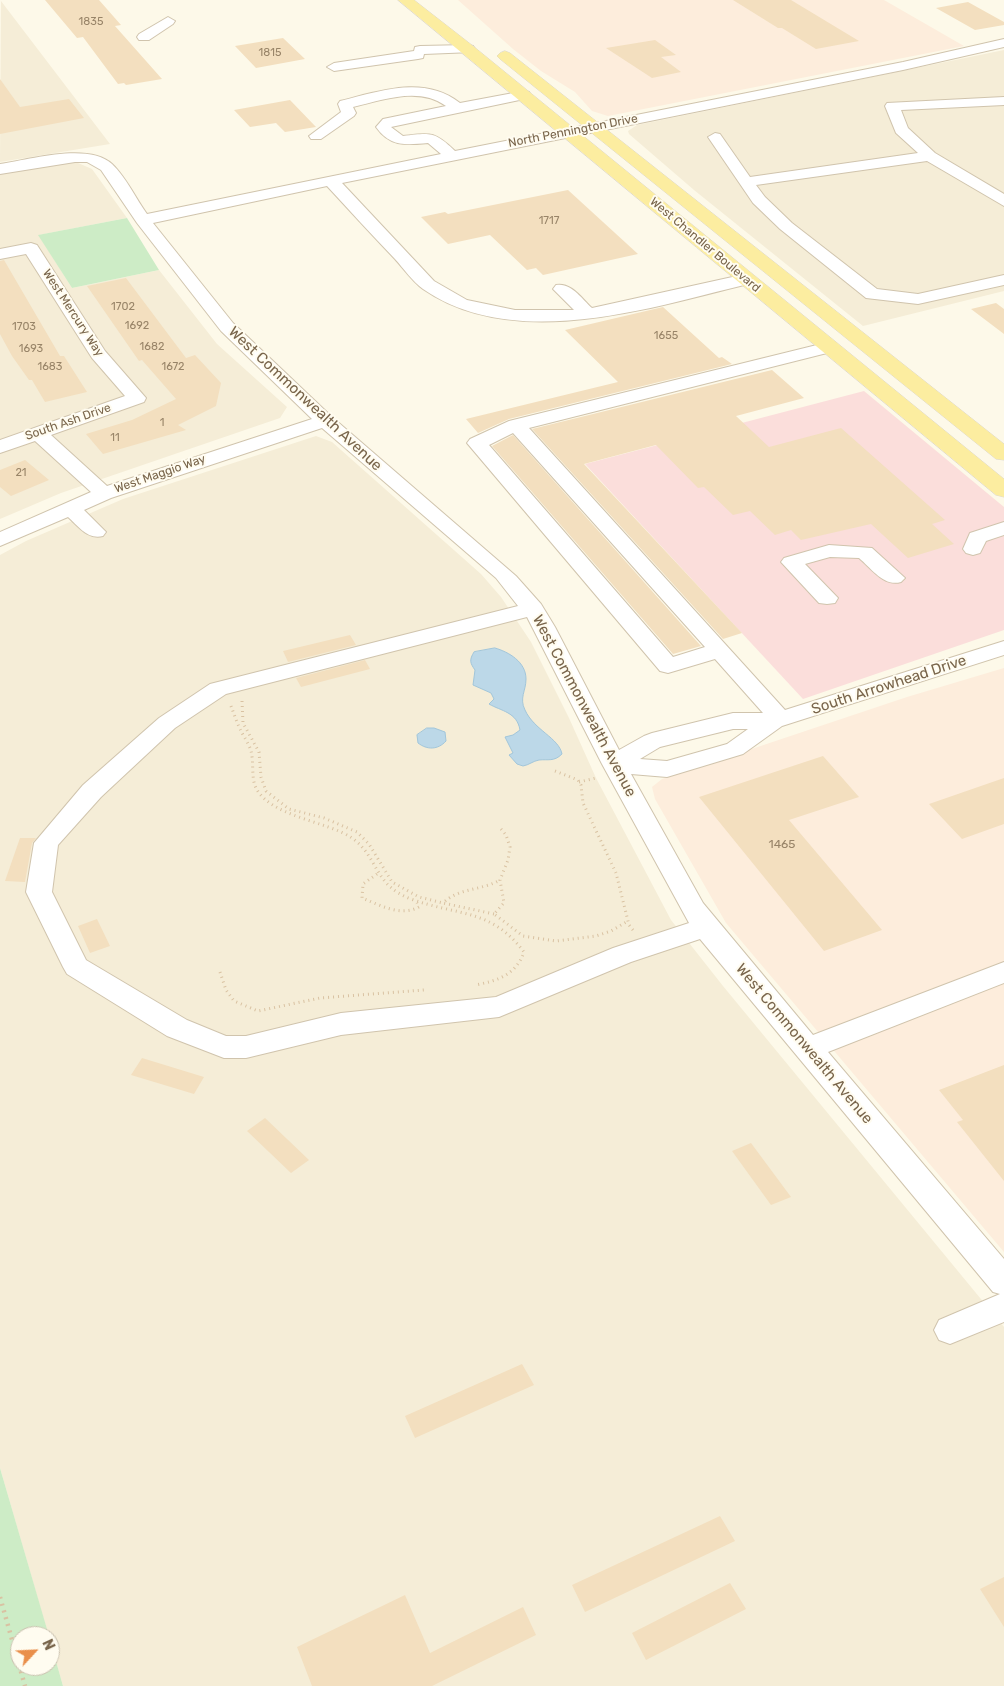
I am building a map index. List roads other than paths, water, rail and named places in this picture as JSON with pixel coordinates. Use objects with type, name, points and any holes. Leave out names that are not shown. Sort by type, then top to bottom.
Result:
[{"type":"main road","name":"West Chandler Boulevard","points":[[405,0],[468,49],[1004,490]]},
{"type":"main road","name":"West Chandler Boulevard","points":[[493,46],[1004,454]]},
{"type":"street","points":[[144,37],[168,21]]},
{"type":"street","name":"North Pennington Drive","points":[[143,220],[595,126],[911,65],[1004,43]]},
{"type":"street","points":[[334,67],[419,52],[468,49]]},
{"type":"street","points":[[316,136],[349,113],[344,104],[416,91],[430,92],[445,98],[457,108]]},
{"type":"street","points":[[452,156],[435,140],[430,138],[401,141],[394,138],[383,127],[388,122],[524,95]]},
{"type":"street","points":[[1004,101],[892,106],[901,130],[930,156],[1004,201]]},
{"type":"street","points":[[715,137],[759,200],[786,226],[872,294],[918,299],[1004,280]]},
{"type":"street","points":[[746,182],[930,156]]},
{"type":"street","name":"West Commonwealth Avenue","points":[[0,169],[61,158],[90,158],[106,167],[143,220],[227,327],[325,421],[503,574],[533,610],[605,771],[693,909],[806,1048],[1004,1282]]},
{"type":"street","points":[[332,182],[428,285],[462,304],[515,315],[564,317],[588,314],[746,279]]},
{"type":"street","name":"West Mercury Way","points":[[0,254],[31,248],[98,354],[137,398]]},
{"type":"street","points":[[562,289],[588,314]]},
{"type":"street","points":[[720,650],[668,666],[477,443],[516,425],[829,347]]},
{"type":"street","name":"South Ash Drive","points":[[0,447],[137,398]]},
{"type":"street","name":"West Maggio Way","points":[[0,540],[104,494],[325,421]]},
{"type":"street","points":[[516,425],[720,650],[777,720]]},
{"type":"street","points":[[38,433],[104,494]]},
{"type":"street","points":[[70,508],[96,532]]},
{"type":"street","points":[[973,549],[977,537],[1004,528]]},
{"type":"street","points":[[827,598],[791,562],[829,550],[865,552],[894,578]]},
{"type":"street","points":[[533,610],[234,684],[218,689],[167,723],[92,791],[46,843],[39,892],[76,967],[177,1028],[224,1047],[246,1048],[341,1024],[499,1007],[622,955],[706,927]]},
{"type":"street","name":"South Arrowhead Drive","points":[[605,771],[667,769],[735,749],[777,720],[1004,648]]},
{"type":"street","points":[[806,1048],[1004,972]]},
{"type":"street","points":[[950,1330],[1004,1307]]},
{"type":"water","points":[[495,648],[511,655],[523,668],[526,683],[523,706],[534,723],[560,748],[562,754],[556,758],[537,761],[523,766],[517,764],[509,755],[513,753],[505,737],[513,735],[520,730],[516,719],[489,704],[494,699],[491,693],[473,685],[475,670],[471,659],[474,652]]},
{"type":"water","points":[[427,728],[434,728],[445,732],[446,741],[440,746],[432,748],[418,743],[417,735]]}]
